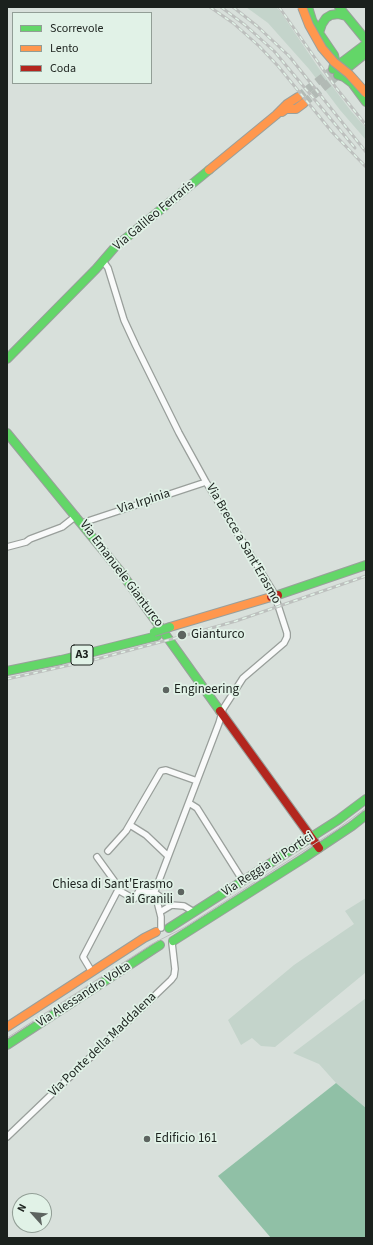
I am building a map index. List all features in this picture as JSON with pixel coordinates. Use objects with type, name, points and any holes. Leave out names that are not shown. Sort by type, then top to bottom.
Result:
[{"type":"main road","points":[[302,7],[309,25],[322,48],[366,93]]},
{"type":"main road","points":[[308,7],[319,33],[334,55],[334,73]]},
{"type":"main road","points":[[339,7],[366,40]]},
{"type":"main road","points":[[346,7],[366,30]]},
{"type":"main road","points":[[319,33],[326,18],[338,14],[346,16]]},
{"type":"main road","points":[[334,73],[366,44]]},
{"type":"main road","points":[[334,73],[366,53]]},
{"type":"main road","points":[[334,73],[344,77],[352,83],[366,102]]},
{"type":"main road","name":"Via Galileo Ferraris","points":[[7,359],[116,246],[276,115],[287,104],[301,100]]},
{"type":"main road","name":"Via Emanuele Gianturco","points":[[7,433],[125,577],[319,848]]},
{"type":"main road","name":"A3","points":[[275,599],[366,565]]},
{"type":"main road","name":"A3","points":[[7,671],[61,660],[156,634],[275,599],[366,570]]},
{"type":"main road","name":"A3","points":[[7,667],[156,634]]},
{"type":"main road","name":"Via Reggia di Portici","points":[[162,930],[194,912],[338,820],[366,799]]},
{"type":"main road","name":"Via Reggia di Portici","points":[[172,942],[319,848],[352,826],[366,814]]},
{"type":"main road","points":[[162,930],[174,934],[172,942],[167,946],[160,945],[156,939],[162,930]]},
{"type":"main road","name":"Via Alessandro Volta","points":[[7,1027],[144,938],[162,930]]},
{"type":"main road","name":"Via Alessandro Volta","points":[[7,1045],[160,945]]},
{"type":"street","name":"Via Brecce a Sant'Erasmo","points":[[103,261],[108,268],[124,320],[179,433],[206,482],[274,593],[287,633],[284,643],[243,678],[223,709],[155,893]]},
{"type":"street","name":"Via Irpinia","points":[[7,547],[26,542],[79,519],[206,482]]},
{"type":"street","points":[[108,851],[124,835],[161,770],[166,770],[197,780]]},
{"type":"street","points":[[189,803],[197,808],[243,881]]},
{"type":"street","points":[[130,825],[146,835],[168,856]]},
{"type":"street","points":[[92,972],[83,957],[118,890],[118,886],[97,857]]},
{"type":"street","points":[[118,890],[133,899],[139,891],[155,893],[171,905],[184,906],[194,912]]},
{"type":"street","points":[[155,893],[160,912],[162,930]]},
{"type":"street","points":[[160,912],[171,905]]},
{"type":"street","name":"Via Ponte della Maddalena","points":[[7,1137],[171,980],[174,976],[175,969],[172,942]]},
{"type":"shaded area","points":[[246,7],[276,7],[280,11],[320,70],[366,128],[366,140],[340,110],[309,69],[268,23]]},
{"type":"shaded area","points":[[366,898],[366,974],[365,973],[275,1047],[261,1046],[252,1038],[241,1045],[228,1020],[294,965],[354,924],[345,911]]},
{"type":"shaded area","points":[[366,998],[366,1108],[336,1083],[319,1064],[293,1053]]},
{"type":"shaded area","points":[[336,1083],[366,1108],[366,1238],[271,1238],[218,1176]]},
{"type":"tunnel","points":[[298,97],[331,71]]},
{"type":"tunnel","points":[[304,103],[336,77]]},
{"type":"tram line","points":[[7,1038],[152,944],[185,927],[336,830],[366,808]]},
{"type":"railway","points":[[210,7],[233,23],[259,46],[278,66],[332,132],[366,167]]},
{"type":"railway","points":[[221,7],[245,25],[274,51],[355,148]]},
{"type":"railway","points":[[233,7],[257,26],[289,56],[366,152]]},
{"type":"railway","points":[[279,7],[337,89],[366,125]]},
{"type":"railway","points":[[7,679],[97,659],[236,621],[366,576]]},
{"type":"traffic: fast","points":[[308,7],[312,20],[319,33],[334,55],[335,60],[333,69]]},
{"type":"traffic: fast","points":[[339,7],[366,40]]},
{"type":"traffic: fast","points":[[319,33],[326,18],[331,15],[338,14],[346,16]]},
{"type":"traffic: fast","points":[[333,69],[366,44]]},
{"type":"traffic: fast","points":[[340,74],[366,53]]},
{"type":"traffic: fast","points":[[338,75],[344,77],[352,83],[366,102]]},
{"type":"traffic: fast","points":[[7,359],[96,269],[115,247],[209,170]]},
{"type":"traffic: fast","points":[[7,433],[120,571],[220,711]]},
{"type":"traffic: fast","points":[[278,595],[366,565]]},
{"type":"traffic: fast","points":[[154,632],[170,627]]},
{"type":"traffic: fast","points":[[7,671],[61,660],[157,636]]},
{"type":"traffic: fast","points":[[169,928],[338,820],[366,799]]},
{"type":"traffic: fast","points":[[173,941],[304,858],[366,815]]},
{"type":"traffic: fast","points":[[7,1045],[160,945]]},
{"type":"traffic: slow","points":[[302,7],[309,25],[322,48],[334,62],[349,74],[366,93]]},
{"type":"traffic: slow","points":[[209,170],[276,115],[287,104],[298,97]]},
{"type":"traffic: slow","points":[[282,112],[286,109],[296,109],[304,103]]},
{"type":"traffic: slow","points":[[170,627],[271,597]]},
{"type":"traffic: slow","points":[[7,1027],[144,938],[156,932]]},
{"type":"traffic: jam","points":[[271,597],[278,595]]},
{"type":"traffic: jam","points":[[220,711],[319,848]]},
{"type":"place","name":"Gianturco","points":[[182,635]]},
{"type":"place","name":"Engineering","points":[[166,690]]},
{"type":"place","name":"Chiesa di Sant'Erasmo ai Granili","points":[[181,892]]},
{"type":"place","name":"Edificio 161","points":[[147,1139]]}]
